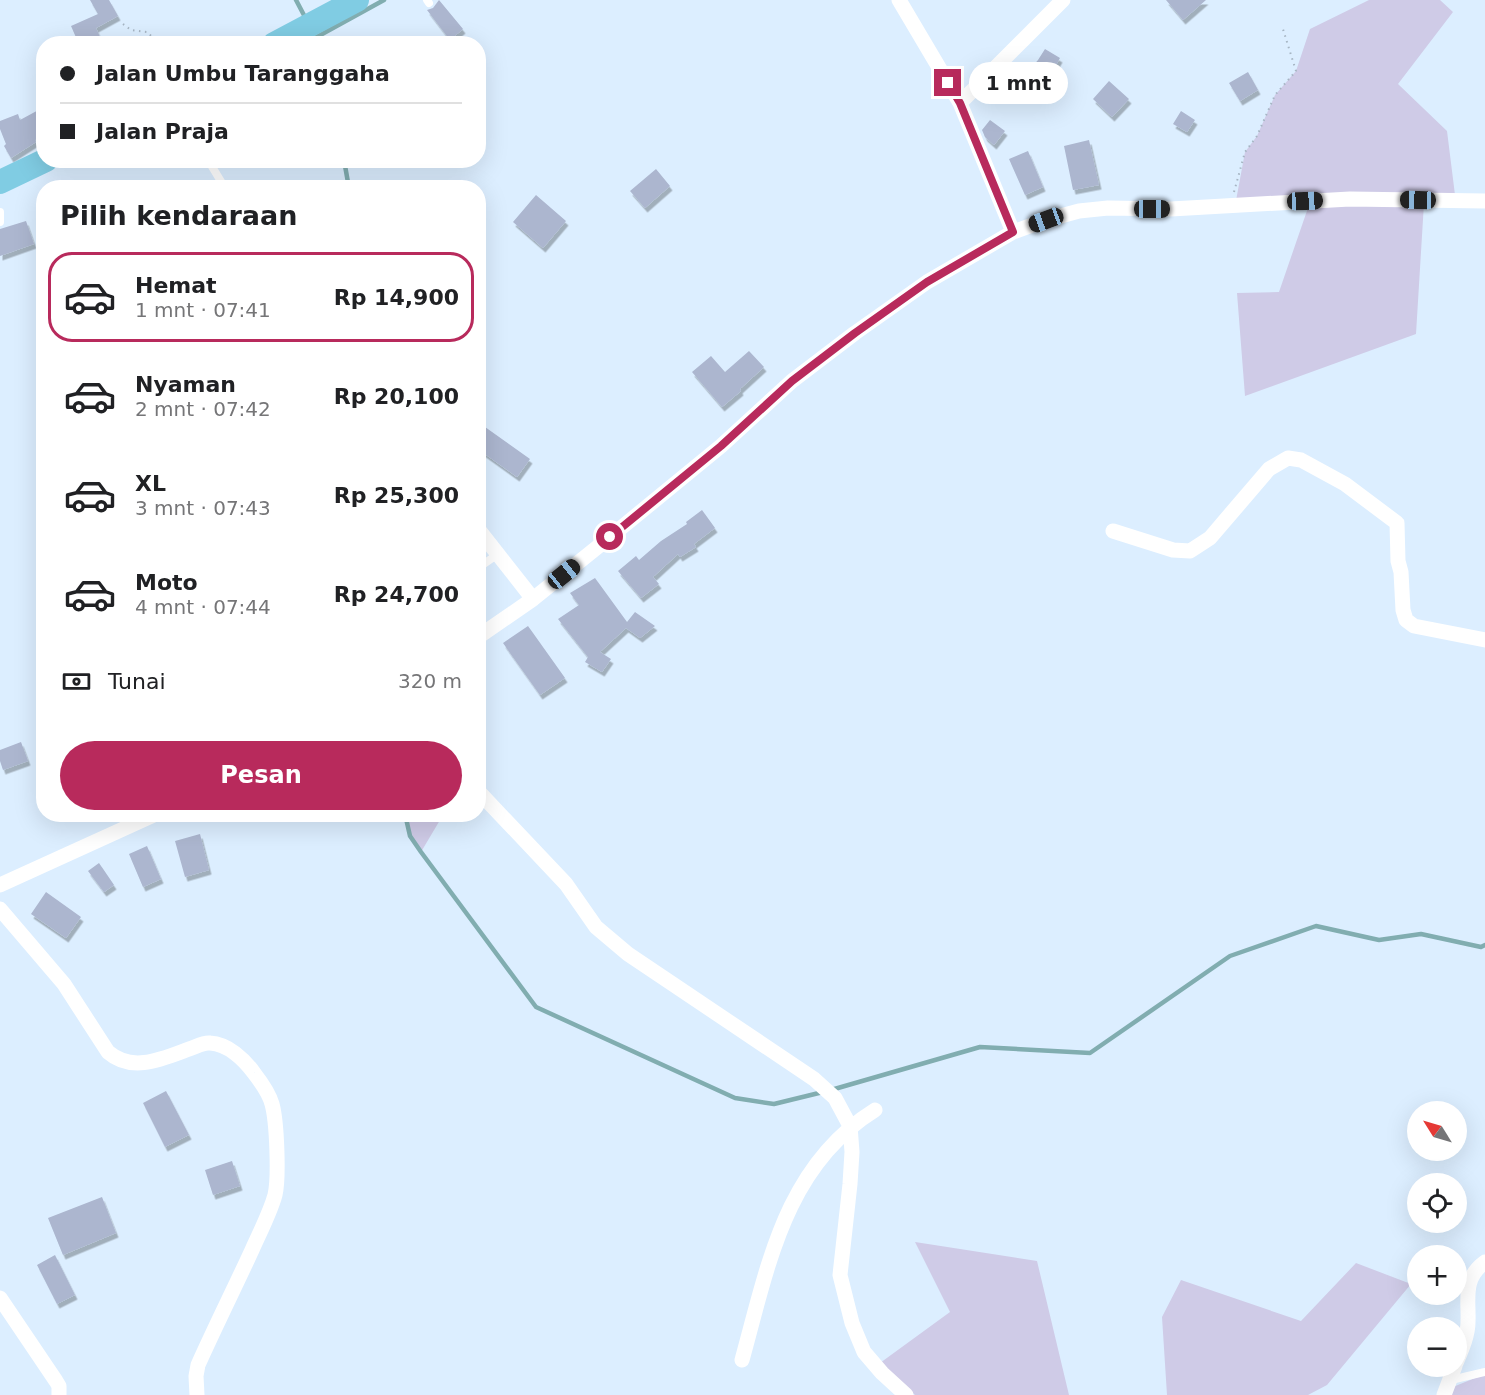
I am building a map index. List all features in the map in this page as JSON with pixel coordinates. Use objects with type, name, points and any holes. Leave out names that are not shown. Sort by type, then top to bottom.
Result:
[{"type":"highway","points":[[289,36],[357,0]]},
{"type":"highway","points":[[0,182],[36,165]]},
{"type":"street","points":[[899,0],[960,103],[1013,232]]},
{"type":"street","points":[[960,103],[1064,0]]},
{"type":"street","points":[[486,631],[533,599],[705,460],[792,381],[855,333],[927,282],[1013,232],[1079,211],[1108,208],[1162,209],[1350,199],[1485,201]]},
{"type":"street","points":[[1113,531],[1173,550],[1190,552],[1210,538],[1269,468],[1288,458],[1301,460],[1345,484],[1398,523],[1398,561],[1406,620],[1414,626],[1485,640]]},
{"type":"street","points":[[486,539],[533,599]]},
{"type":"street","points":[[486,799],[566,884],[596,927],[609,939],[814,1079],[835,1098],[850,1126],[850,1174],[840,1275],[852,1323],[864,1352],[906,1395]]},
{"type":"street","points":[[0,885],[138,822]]},
{"type":"street","points":[[0,909],[64,984],[113,1057],[135,1064],[159,1060],[207,1042],[221,1045],[239,1056],[253,1070],[272,1104],[277,1174],[275,1195],[198,1365],[196,1395]]},
{"type":"street","points":[[742,1360],[765,1276],[787,1211],[813,1168],[850,1126],[874,1110]]},
{"type":"street","points":[[1467,1325],[1468,1290],[1472,1277],[1485,1262]]},
{"type":"street","points":[[0,1298],[56,1381],[59,1386],[59,1395]]},
{"type":"lane","points":[[0,212],[0,222]]},
{"type":"lane","points":[[486,562],[498,554]]},
{"type":"lane","points":[[1467,1374],[1485,1372]]},
{"type":"path","points":[[123,24],[131,30],[147,32],[151,36]]},
{"type":"path","points":[[1230,206],[1245,152],[1257,136],[1275,95],[1296,70],[1282,26]]},
{"type":"shaded area","points":[[1369,0],[1440,0],[1453,12],[1398,84],[1447,131],[1456,203],[1424,203],[1416,334],[1245,396],[1237,293],[1279,292],[1310,202],[1235,206],[1245,152],[1257,136],[1275,95],[1296,71],[1310,29]]},
{"type":"shaded area","points":[[407,822],[439,822],[421,852],[410,836]]},
{"type":"shaded area","points":[[915,1242],[1037,1261],[1069,1395],[915,1395],[880,1363],[950,1312]]},
{"type":"shaded area","points":[[1356,1263],[1407,1282],[1407,1289],[1327,1385],[1308,1395],[1167,1395],[1162,1317],[1181,1280],[1301,1321]]},
{"type":"shaded area","points":[[1485,1374],[1485,1395],[1446,1395],[1448,1389]]},
{"type":"building","points":[[90,0],[109,0],[118,16],[96,28],[100,36],[75,36],[71,26],[98,14]]},
{"type":"building","points":[[439,0],[463,29],[455,36],[447,36],[427,10],[433,8]]},
{"type":"building","points":[[1166,0],[1206,0],[1183,20]]},
{"type":"building","points":[[1045,49],[1060,58],[1044,86],[1035,96],[1019,82]]},
{"type":"building","points":[[1248,72],[1258,90],[1240,101],[1229,83]]},
{"type":"building","points":[[1109,81],[1129,99],[1112,117],[1093,99]]},
{"type":"building","points":[[36,111],[36,142],[11,158],[4,146],[6,144],[0,129],[0,121],[18,114],[20,120]]},
{"type":"building","points":[[1181,111],[1195,120],[1187,132],[1173,124]]},
{"type":"building","points":[[990,120],[1005,131],[994,145],[985,137],[982,130]]},
{"type":"building","points":[[1089,140],[1099,185],[1073,190],[1064,146]]},
{"type":"building","points":[[1028,151],[1043,187],[1025,195],[1009,159]]},
{"type":"building","points":[[656,169],[670,186],[645,208],[630,191]]},
{"type":"building","points":[[536,195],[566,221],[543,248],[513,222]]},
{"type":"building","points":[[26,221],[34,244],[0,256],[0,229]]},
{"type":"building","points":[[749,351],[764,367],[722,407],[692,372],[711,356],[725,372]]},
{"type":"building","points":[[486,428],[530,459],[517,477],[486,455]]},
{"type":"building","points":[[702,510],[715,528],[694,544],[696,547],[680,557],[678,554],[653,577],[659,584],[641,598],[618,571],[636,556],[639,560]]},
{"type":"building","points":[[595,578],[627,622],[635,612],[655,626],[640,638],[626,628],[600,652],[611,659],[602,672],[585,662],[588,657],[558,619],[579,605],[570,593]]},
{"type":"building","points":[[528,626],[565,678],[540,695],[503,643]]},
{"type":"building","points":[[21,742],[28,761],[3,770],[0,750]]},
{"type":"building","points":[[200,834],[209,870],[185,877],[175,841]]},
{"type":"building","points":[[147,846],[161,879],[143,887],[129,854]]},
{"type":"building","points":[[99,863],[114,885],[104,892],[88,871]]},
{"type":"building","points":[[46,892],[81,917],[66,938],[31,914]]},
{"type":"building","points":[[166,1091],[189,1135],[165,1147],[143,1103]]},
{"type":"building","points":[[232,1161],[240,1186],[213,1195],[205,1170]]},
{"type":"building","points":[[102,1197],[116,1233],[63,1255],[48,1218]]},
{"type":"building","points":[[55,1255],[75,1295],[57,1304],[37,1265]]},
{"type":"waterway","points":[[296,0],[306,19]]},
{"type":"waterway","points":[[319,36],[384,0]]},
{"type":"waterway","points":[[345,168],[348,180]]},
{"type":"waterway","points":[[407,822],[410,836],[421,852],[536,1007],[735,1098],[774,1104],[823,1092]]},
{"type":"waterway","points":[[831,1090],[980,1047],[1090,1053],[1230,956],[1316,926],[1379,940],[1421,934],[1481,947],[1485,945]]},
{"type":"route","points":[[610,537],[721,446],[792,381],[855,333],[927,282],[1013,232],[960,103],[948,83]]}]
